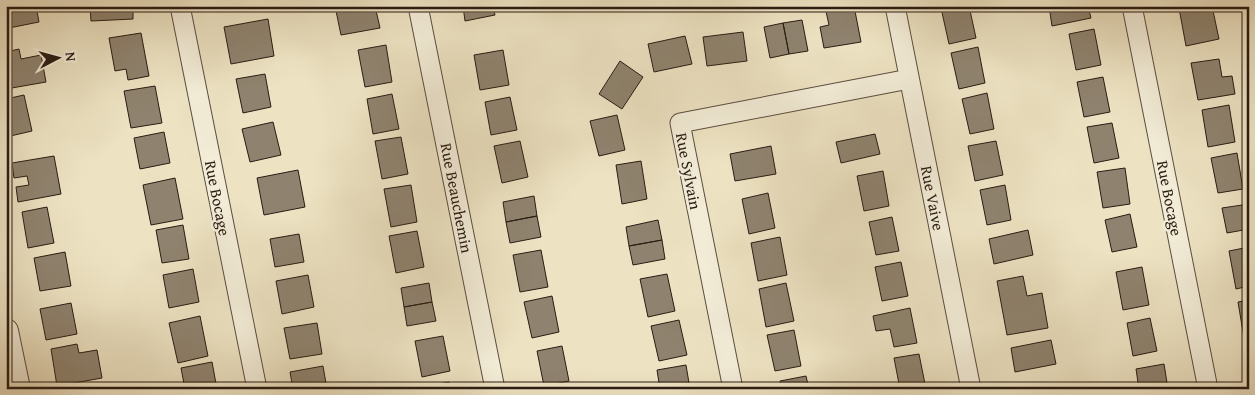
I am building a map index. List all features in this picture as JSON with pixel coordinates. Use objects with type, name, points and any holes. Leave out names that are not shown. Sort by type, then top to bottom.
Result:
[{"type":"street","name":"Rue Bocage","points":[[180,6],[257,389]]},
{"type":"street","name":"Rue Beauchemin","points":[[418,6],[495,389]]},
{"type":"street","name":"Rue Vaive","points":[[895,6],[972,389]]},
{"type":"street","name":"Rue Bocage","points":[[1132,6],[1208,389]]},
{"type":"street","name":"Rue Sylvain","points":[[733,389],[680,123],[909,80]]},
{"type":"street","points":[[6,331],[18,389]]},
{"type":"building","points":[[6,6],[36,6],[39,22],[9,28]]},
{"type":"building","points":[[90,6],[133,6],[133,19],[91,21]]},
{"type":"building","points":[[335,6],[375,6],[380,28],[341,35]]},
{"type":"building","points":[[463,6],[493,6],[495,15],[465,21]]},
{"type":"building","points":[[854,6],[861,42],[824,48],[820,27],[829,25],[825,7]]},
{"type":"building","points":[[969,6],[976,38],[949,44],[941,8]]},
{"type":"building","points":[[1049,6],[1088,6],[1091,18],[1052,26]]},
{"type":"building","points":[[1186,6],[1212,6],[1219,39],[1186,46],[1179,8]]},
{"type":"building","points":[[268,19],[274,56],[231,64],[224,27]]},
{"type":"building","points":[[802,20],[808,51],[789,54],[783,23]]},
{"type":"building","points":[[783,23],[789,54],[770,58],[764,27]]},
{"type":"building","points":[[1094,29],[1101,65],[1076,70],[1069,34]]},
{"type":"building","points":[[743,32],[747,61],[707,66],[703,37]]},
{"type":"building","points":[[141,33],[149,76],[128,80],[126,69],[115,71],[109,38]]},
{"type":"building","points":[[685,36],[692,64],[654,72],[648,44]]},
{"type":"building","points":[[386,45],[392,82],[365,87],[358,50]]},
{"type":"building","points":[[978,47],[985,83],[959,89],[951,53]]},
{"type":"building","points":[[19,49],[21,59],[41,55],[46,82],[6,89],[6,52]]},
{"type":"building","points":[[503,50],[509,85],[480,90],[474,55]]},
{"type":"building","points":[[1219,59],[1222,77],[1232,76],[1235,94],[1198,100],[1191,63]]},
{"type":"building","points":[[620,61],[643,77],[622,109],[599,94]]},
{"type":"building","points":[[265,74],[271,107],[243,113],[236,79]]},
{"type":"building","points":[[1103,77],[1110,112],[1084,117],[1077,82]]},
{"type":"building","points":[[155,86],[162,123],[131,128],[124,91]]},
{"type":"building","points":[[987,93],[994,129],[970,134],[962,99]]},
{"type":"building","points":[[392,94],[399,129],[373,134],[367,99]]},
{"type":"building","points":[[24,95],[32,131],[6,137],[6,99]]},
{"type":"building","points":[[510,97],[517,130],[491,135],[485,102]]},
{"type":"building","points":[[1229,105],[1235,142],[1208,147],[1202,110]]},
{"type":"building","points":[[617,115],[625,150],[599,156],[590,121]]},
{"type":"building","points":[[273,122],[281,155],[250,162],[242,129]]},
{"type":"building","points":[[1112,123],[1119,158],[1094,163],[1087,127]]},
{"type":"building","points":[[164,132],[170,163],[140,169],[134,138]]},
{"type":"building","points":[[875,134],[880,154],[841,163],[836,142]]},
{"type":"building","points":[[401,137],[408,174],[382,179],[375,141]]},
{"type":"building","points":[[520,141],[528,177],[502,183],[494,146]]},
{"type":"building","points":[[996,141],[1003,175],[975,181],[968,146]]},
{"type":"building","points":[[771,146],[776,174],[735,181],[730,154]]},
{"type":"building","points":[[1237,153],[1243,189],[1218,193],[1211,158]]},
{"type":"building","points":[[54,156],[61,194],[18,202],[16,187],[29,185],[27,176],[14,178],[12,163]]},
{"type":"building","points":[[641,161],[647,199],[622,204],[616,165]]},
{"type":"building","points":[[1125,168],[1130,204],[1103,208],[1097,172]]},
{"type":"building","points":[[298,170],[305,207],[264,215],[257,178]]},
{"type":"building","points":[[883,171],[889,206],[864,211],[857,176]]},
{"type":"building","points":[[175,178],[183,219],[151,225],[143,185]]},
{"type":"building","points":[[411,185],[417,222],[391,227],[384,189]]},
{"type":"building","points":[[1005,185],[1011,220],[987,225],[980,190]]},
{"type":"building","points":[[768,193],[775,228],[749,234],[742,199]]},
{"type":"building","points":[[534,196],[537,216],[506,222],[503,202]]},
{"type":"building","points":[[1249,204],[1249,229],[1227,233],[1222,208]]},
{"type":"building","points":[[47,207],[54,243],[28,248],[22,212]]},
{"type":"building","points":[[1130,214],[1137,247],[1112,252],[1105,220]]},
{"type":"building","points":[[537,216],[541,237],[510,243],[506,222]]},
{"type":"building","points":[[892,217],[899,251],[876,255],[869,222]]},
{"type":"building","points":[[658,220],[662,240],[629,246],[626,227]]},
{"type":"building","points":[[183,225],[189,259],[162,263],[156,230]]},
{"type":"building","points":[[1028,230],[1033,255],[994,264],[989,239]]},
{"type":"building","points":[[417,231],[424,267],[396,273],[389,236]]},
{"type":"building","points":[[299,234],[304,262],[275,267],[270,239]]},
{"type":"building","points":[[780,237],[787,275],[758,281],[751,243]]},
{"type":"building","points":[[662,240],[665,259],[633,265],[629,246]]},
{"type":"building","points":[[1249,247],[1249,286],[1236,289],[1229,251]]},
{"type":"building","points":[[541,250],[548,287],[520,292],[513,255]]},
{"type":"building","points":[[65,252],[71,286],[40,291],[34,258]]},
{"type":"building","points":[[901,262],[908,296],[882,301],[875,267]]},
{"type":"building","points":[[1142,267],[1149,305],[1123,310],[1116,272]]},
{"type":"building","points":[[193,269],[199,302],[169,308],[163,275]]},
{"type":"building","points":[[667,274],[675,311],[648,317],[640,279]]},
{"type":"building","points":[[308,275],[314,307],[282,314],[276,281]]},
{"type":"building","points":[[1023,276],[1027,296],[1042,293],[1048,328],[1007,335],[997,281]]},
{"type":"building","points":[[429,283],[432,302],[404,307],[401,288]]},
{"type":"building","points":[[786,283],[794,321],[766,327],[759,289]]},
{"type":"building","points":[[552,296],[559,332],[532,338],[524,302]]},
{"type":"building","points":[[1249,300],[1249,337],[1244,338],[1238,302]]},
{"type":"building","points":[[432,302],[436,321],[407,326],[404,307]]},
{"type":"building","points":[[71,303],[77,334],[46,340],[40,309]]},
{"type":"building","points":[[910,308],[917,343],[894,347],[890,329],[876,331],[873,316]]},
{"type":"building","points":[[200,316],[208,356],[178,363],[169,323]]},
{"type":"building","points":[[1150,318],[1157,351],[1133,356],[1127,323]]},
{"type":"building","points":[[679,320],[687,355],[659,361],[651,326]]},
{"type":"building","points":[[317,323],[322,354],[290,359],[284,328]]},
{"type":"building","points":[[794,330],[801,366],[775,371],[767,335]]},
{"type":"building","points":[[443,336],[450,371],[422,377],[415,341]]},
{"type":"building","points":[[1051,340],[1056,364],[1015,372],[1011,348]]},
{"type":"building","points":[[77,344],[79,353],[97,350],[102,378],[57,386],[51,349]]},
{"type":"building","points":[[562,346],[569,381],[544,386],[537,351]]},
{"type":"building","points":[[919,354],[926,389],[900,389],[894,358]]},
{"type":"building","points":[[212,362],[217,389],[185,389],[181,368]]},
{"type":"building","points":[[1164,364],[1168,389],[1139,389],[1136,369]]},
{"type":"building","points":[[686,365],[690,389],[660,389],[657,370]]},
{"type":"building","points":[[323,366],[327,389],[293,389],[290,372]]},
{"type":"building","points":[[806,376],[809,389],[781,389],[780,381]]},
{"type":"building","points":[[449,382],[450,389],[423,389],[422,387]]}]
